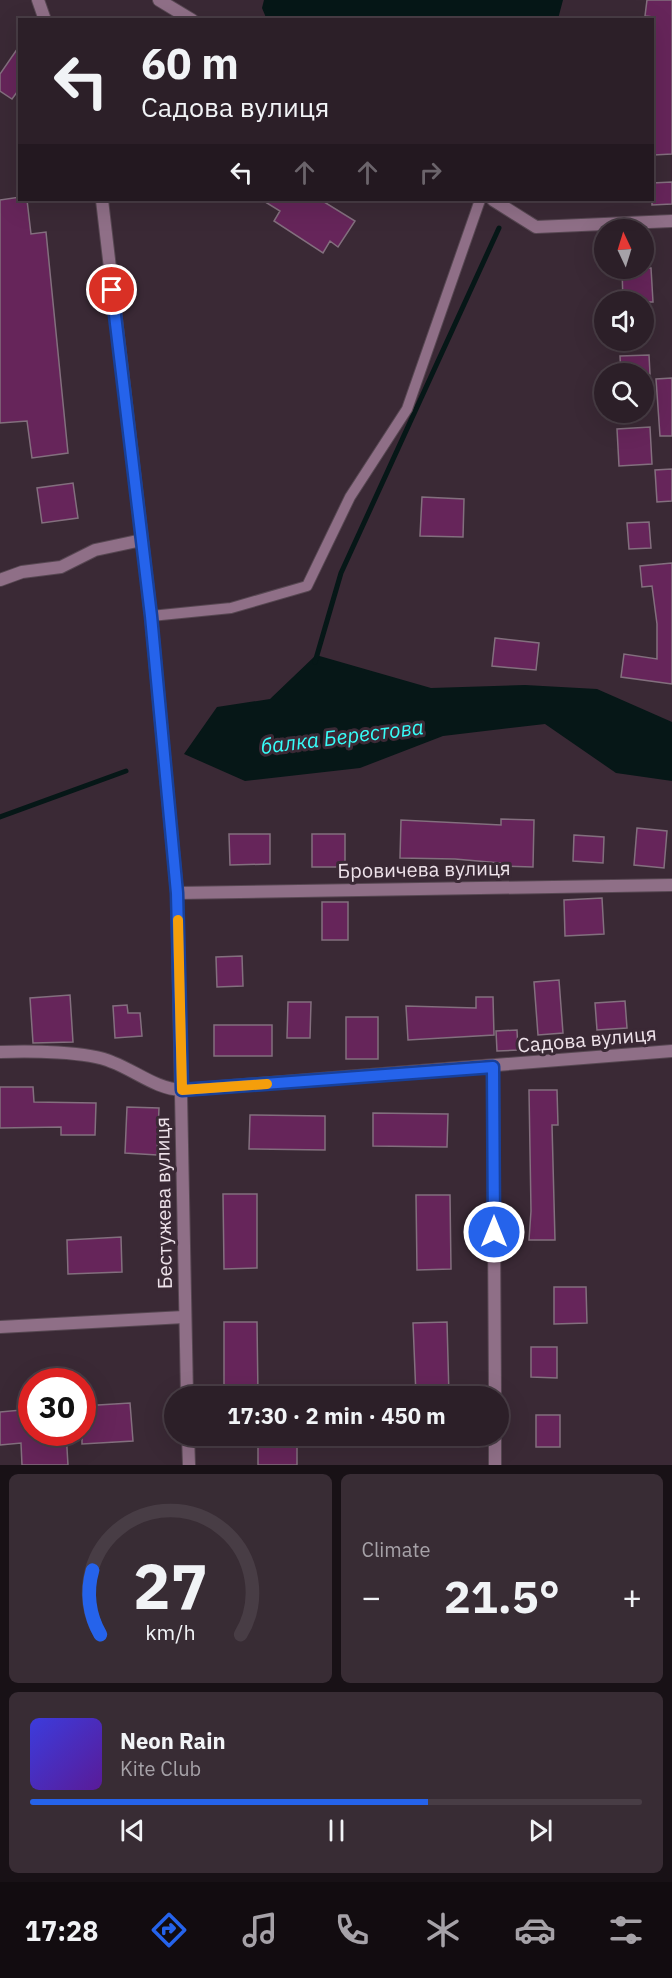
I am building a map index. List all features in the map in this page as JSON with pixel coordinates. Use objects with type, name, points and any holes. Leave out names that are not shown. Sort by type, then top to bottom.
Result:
[{"type":"street","points":[[38,0],[44,18]]},
{"type":"street","points":[[159,0],[189,18]]},
{"type":"street","name":"Бестужева вулиця","points":[[102,201],[151,616],[177,893],[187,1386]]},
{"type":"street","points":[[495,201],[536,227],[672,221]]},
{"type":"street","points":[[0,580],[22,573],[61,567],[94,550],[142,540]]},
{"type":"street","name":"Бровичева вулиця","points":[[177,893],[672,885]]},
{"type":"street","points":[[0,1052],[38,1051],[110,1060],[168,1089],[182,1090]]},
{"type":"street","name":"Садова вулиця","points":[[182,1090],[672,1051]]},
{"type":"street","points":[[493,1067],[495,1386]]},
{"type":"street","points":[[0,1327],[184,1317]]},
{"type":"street","points":[[188,1446],[189,1465]]},
{"type":"street","points":[[495,1446],[495,1465]]},
{"type":"lane","points":[[151,616],[231,608],[307,586],[350,497],[407,409],[446,304],[480,201]]},
{"type":"water","points":[[264,0],[563,0],[558,18],[266,18],[262,8]]},
{"type":"water","points":[[316,655],[431,688],[525,685],[597,689],[672,722],[672,781],[616,773],[545,724],[443,736],[360,768],[245,781],[184,754],[217,707],[270,699]]},
{"type":"building","points":[[647,0],[672,0],[672,154],[654,155],[654,18],[645,16]]},
{"type":"building","points":[[18,48],[18,91],[12,99],[0,91],[0,74]]},
{"type":"building","points":[[672,182],[672,204],[652,205],[654,183]]},
{"type":"building","points":[[18,197],[18,201],[27,201],[31,234],[46,232],[68,453],[32,458],[27,421],[0,423],[0,200]]},
{"type":"building","points":[[264,201],[323,201],[355,221],[338,247],[330,241],[323,253],[274,221],[280,211]]},
{"type":"building","points":[[622,279],[652,279],[652,291],[623,291]]},
{"type":"building","points":[[649,355],[649,363],[620,363],[620,356]]},
{"type":"building","points":[[672,378],[672,436],[660,436],[656,379]]},
{"type":"building","points":[[650,427],[652,464],[619,466],[617,429]]},
{"type":"building","points":[[672,469],[672,501],[657,502],[655,470]]},
{"type":"building","points":[[73,483],[78,518],[42,523],[37,488]]},
{"type":"building","points":[[422,497],[464,499],[463,537],[420,536]]},
{"type":"building","points":[[649,522],[651,548],[629,549],[627,523]]},
{"type":"building","points":[[672,563],[672,684],[621,677],[624,654],[657,659],[657,624],[652,586],[642,587],[640,566]]},
{"type":"building","points":[[495,638],[539,643],[536,670],[492,666]]},
{"type":"building","points":[[501,819],[534,820],[533,867],[500,866],[500,863],[455,859],[400,858],[401,820],[501,825]]},
{"type":"building","points":[[637,828],[667,831],[664,868],[634,865]]},
{"type":"building","points":[[229,834],[270,834],[270,864],[230,865]]},
{"type":"building","points":[[312,834],[345,834],[345,867],[312,867]]},
{"type":"building","points":[[574,835],[604,837],[603,863],[573,861]]},
{"type":"building","points":[[602,898],[604,934],[565,936],[564,900]]},
{"type":"building","points":[[322,902],[348,902],[348,940],[322,940]]},
{"type":"building","points":[[242,956],[243,986],[217,987],[216,957]]},
{"type":"building","points":[[559,980],[563,1033],[538,1035],[534,982]]},
{"type":"building","points":[[70,995],[73,1042],[33,1043],[30,998]]},
{"type":"building","points":[[476,997],[493,997],[494,1035],[408,1040],[406,1006],[476,1008]]},
{"type":"building","points":[[625,1001],[627,1028],[597,1030],[595,1003]]},
{"type":"building","points":[[288,1002],[311,1002],[310,1038],[287,1038]]},
{"type":"building","points":[[127,1005],[128,1013],[140,1013],[142,1036],[115,1038],[113,1006]]},
{"type":"building","points":[[346,1017],[378,1017],[378,1059],[346,1059]]},
{"type":"building","points":[[214,1025],[272,1025],[272,1056],[214,1056]]},
{"type":"building","points":[[517,1030],[518,1050],[497,1051],[496,1031]]},
{"type":"building","points":[[0,1087],[33,1087],[34,1102],[96,1103],[95,1135],[61,1135],[61,1127],[0,1128]]},
{"type":"building","points":[[529,1090],[557,1090],[558,1125],[552,1125],[555,1240],[529,1240],[531,1211]]},
{"type":"building","points":[[127,1107],[159,1108],[157,1155],[125,1153]]},
{"type":"building","points":[[373,1113],[448,1114],[447,1147],[373,1146]]},
{"type":"building","points":[[250,1115],[325,1116],[325,1150],[249,1149]]},
{"type":"building","points":[[223,1194],[257,1194],[257,1268],[224,1269]]},
{"type":"building","points":[[416,1195],[450,1195],[451,1269],[417,1270]]},
{"type":"building","points":[[121,1237],[122,1272],[68,1274],[67,1240]]},
{"type":"building","points":[[554,1287],[586,1287],[587,1323],[554,1324]]},
{"type":"building","points":[[224,1322],[257,1322],[258,1386],[224,1386]]},
{"type":"building","points":[[447,1322],[449,1386],[416,1386],[413,1323]]},
{"type":"building","points":[[531,1347],[557,1347],[557,1378],[531,1377]]},
{"type":"building","points":[[130,1403],[133,1441],[96,1443],[96,1405]]},
{"type":"building","points":[[18,1410],[18,1443],[0,1445],[0,1412]]},
{"type":"building","points":[[536,1415],[560,1415],[560,1447],[536,1447]]},
{"type":"building","points":[[21,1446],[67,1446],[68,1465],[22,1465]]},
{"type":"building","points":[[258,1446],[297,1446],[297,1465],[258,1465]]},
{"type":"waterway","points":[[315,662],[341,573],[499,228]]},
{"type":"waterway","name":"балка Берестова","points":[[0,817],[126,771]]},
{"type":"slow traffic","points":[[178,920],[182,1090],[267,1084]]},
{"type":"route","points":[[112,290],[151,616],[177,893],[182,1090],[493,1067],[494,1232]]}]
